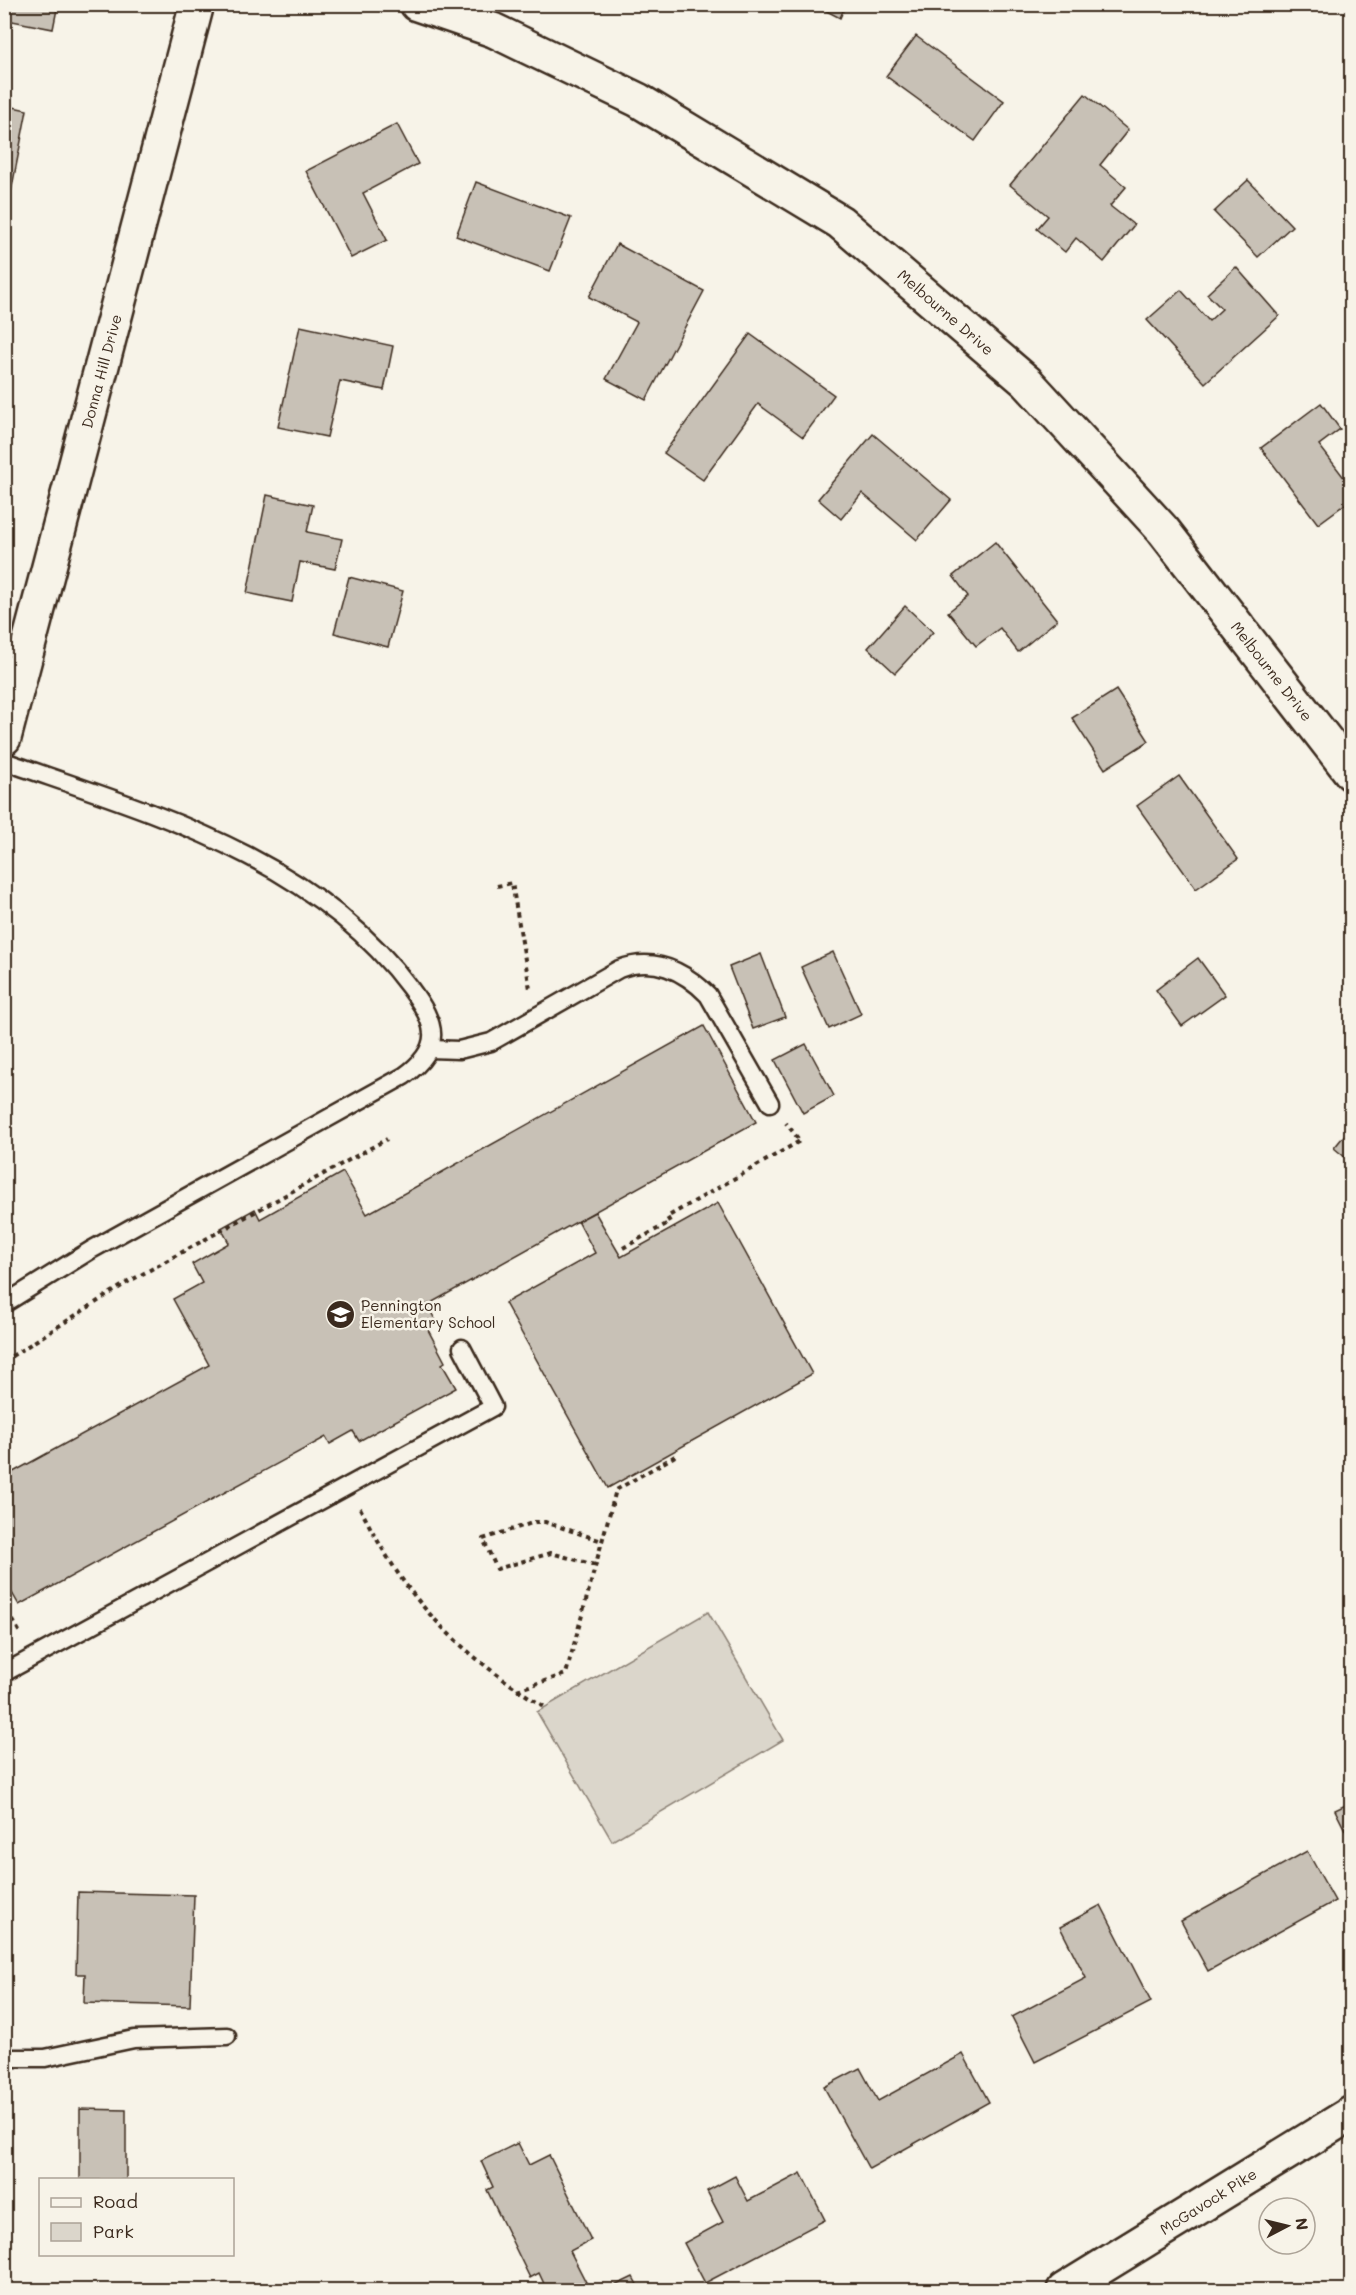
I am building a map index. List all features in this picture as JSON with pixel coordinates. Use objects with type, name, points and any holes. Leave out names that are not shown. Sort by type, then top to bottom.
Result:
[{"type":"street","name":"Donna Hill Drive","points":[[4,738],[197,4]]},
{"type":"street","name":"Melbourne Drive","points":[[417,4],[493,30],[638,100],[840,222],[1035,390],[1163,530],[1352,774]]},
{"type":"street","name":"McGavock Pike","points":[[1065,2290],[1352,2113]]},
{"type":"lane","points":[[4,761],[120,802],[240,851],[277,870],[320,898],[361,931],[397,970],[414,993],[432,1028],[430,1049],[420,1063],[404,1076],[92,1250],[4,1304]]},
{"type":"lane","points":[[430,1049],[443,1051],[475,1047],[491,1042],[619,969],[635,963],[652,963],[696,983],[708,995],[770,1103]]},
{"type":"lane","points":[[4,1673],[493,1407],[462,1348]]},
{"type":"lane","points":[[4,2058],[45,2058],[134,2039],[227,2036]]},
{"type":"path","points":[[497,886],[512,883],[534,1018]]},
{"type":"path","points":[[623,1248],[670,1222],[667,1217],[800,1141],[770,1103]]},
{"type":"path","points":[[4,1361],[128,1282],[387,1139]]},
{"type":"path","points":[[517,1690],[566,1674],[616,1490],[675,1456]]},
{"type":"path","points":[[347,1487],[392,1566],[414,1594],[460,1644],[486,1668],[545,1707]]},
{"type":"path","points":[[595,1565],[551,1553],[497,1569],[483,1539],[535,1522],[545,1522],[602,1541]]},
{"type":"green space","points":[[708,1612],[783,1740],[612,1841],[537,1712]]},
{"type":"building","points":[[10,4],[58,4],[53,29],[7,20]]},
{"type":"building","points":[[813,4],[846,4],[840,18]]},
{"type":"building","points":[[916,36],[1004,101],[975,141],[886,76]]},
{"type":"building","points":[[1085,94],[1128,130],[1100,165],[1126,187],[1110,206],[1134,225],[1104,262],[1076,238],[1065,252],[1037,229],[1048,216],[1010,185]]},
{"type":"building","points":[[4,105],[27,110],[6,218],[4,218]]},
{"type":"building","points":[[397,124],[418,164],[363,193],[387,240],[351,258],[306,171]]},
{"type":"building","points":[[1248,180],[1292,226],[1258,257],[1214,212]]},
{"type":"building","points":[[476,182],[571,218],[550,271],[456,236]]},
{"type":"building","points":[[617,244],[704,291],[646,400],[606,379],[637,322],[589,297]]},
{"type":"building","points":[[1236,267],[1279,316],[1205,383],[1147,320],[1181,290],[1209,321],[1222,309],[1207,294]]},
{"type":"building","points":[[300,326],[393,346],[384,390],[340,381],[327,437],[278,427]]},
{"type":"building","points":[[750,334],[834,395],[803,437],[758,404],[703,480],[664,453]]},
{"type":"building","points":[[1321,403],[1340,429],[1319,445],[1352,488],[1352,499],[1318,524],[1261,448]]},
{"type":"building","points":[[873,434],[951,500],[917,540],[862,493],[841,519],[818,499]]},
{"type":"building","points":[[267,495],[313,505],[307,532],[342,539],[335,569],[300,562],[292,602],[247,593]]},
{"type":"building","points":[[995,542],[1057,620],[1018,652],[1000,628],[976,646],[948,612],[968,596],[953,576]]},
{"type":"building","points":[[349,577],[403,591],[388,647],[334,633]]},
{"type":"building","points":[[905,606],[933,632],[895,673],[868,648]]},
{"type":"building","points":[[1116,690],[1149,741],[1105,769],[1072,718]]},
{"type":"building","points":[[1179,776],[1238,859],[1196,889],[1137,806]]},
{"type":"building","points":[[833,952],[861,1014],[829,1029],[801,967]]},
{"type":"building","points":[[761,954],[785,1017],[753,1029],[729,967]]},
{"type":"building","points":[[1198,958],[1225,995],[1182,1026],[1156,990]]},
{"type":"building","points":[[704,1026],[756,1122],[427,1305],[436,1321],[426,1326],[445,1362],[442,1364],[456,1388],[359,1441],[353,1431],[330,1444],[326,1437],[19,1605],[4,1579],[4,1477],[209,1365],[173,1299],[202,1283],[192,1264],[229,1243],[221,1228],[255,1209],[260,1219],[343,1172],[367,1214]]},
{"type":"building","points":[[806,1044],[834,1096],[803,1113],[775,1060]]},
{"type":"building","points":[[1352,1126],[1352,1163],[1334,1148]]},
{"type":"building","points":[[718,1203],[812,1374],[608,1488],[505,1303],[595,1253],[578,1221],[595,1212],[621,1257]]},
{"type":"building","points":[[1352,1802],[1352,1844],[1335,1810]]},
{"type":"building","points":[[1307,1851],[1335,1901],[1208,1971],[1181,1921]]},
{"type":"building","points":[[78,1892],[194,1895],[190,2006],[84,2003],[85,1974],[76,1974]]},
{"type":"building","points":[[1101,1905],[1151,2002],[1035,2062],[1012,2017],[1086,1978],[1060,1927]]},
{"type":"building","points":[[963,2054],[989,2102],[869,2169],[824,2087],[860,2068],[878,2101]]},
{"type":"building","points":[[80,2109],[126,2110],[126,2178],[80,2178]]},
{"type":"building","points":[[518,2143],[529,2165],[549,2155],[591,2240],[570,2251],[590,2290],[547,2290],[539,2273],[530,2278],[487,2190],[493,2187],[481,2161]]},
{"type":"building","points":[[801,2173],[825,2220],[705,2283],[684,2243],[723,2222],[707,2191],[735,2176],[748,2201]]},
{"type":"building","points":[[633,2277],[640,2290],[606,2290]]},
{"type":"building","points":[[128,2286],[128,2290],[79,2290]]},
{"type":"place","name":"Pennington Elementary School","points":[[340,1314]]}]
